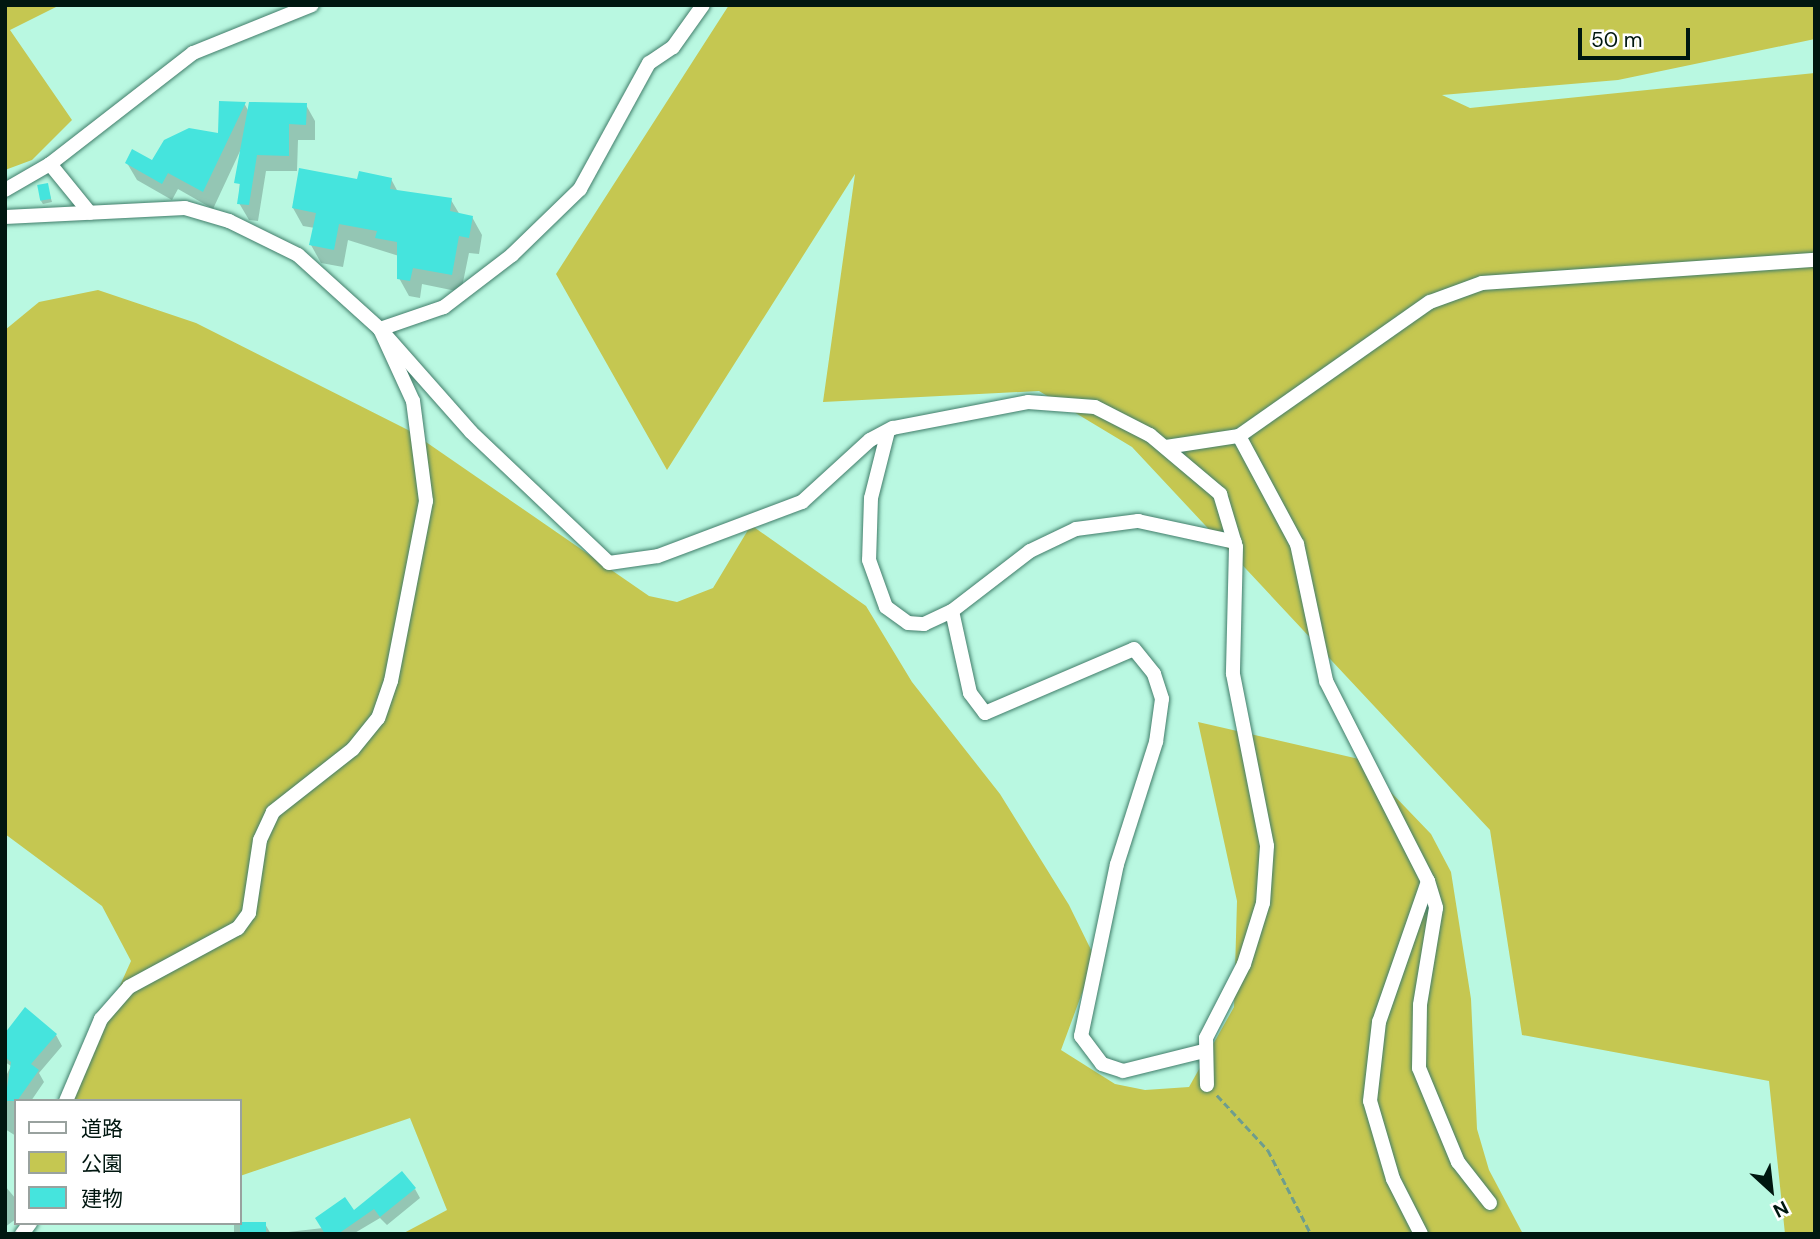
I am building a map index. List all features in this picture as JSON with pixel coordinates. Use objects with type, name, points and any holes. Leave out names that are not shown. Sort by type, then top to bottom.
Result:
[{"type":"street","points":[[5,190],[50,163],[193,53],[312,5]]},
{"type":"street","points":[[380,329],[444,307],[512,255],[580,189],[649,63],[673,47],[703,5]]},
{"type":"street","points":[[50,163],[90,213]]},
{"type":"street","points":[[5,217],[185,208],[229,221],[298,255],[380,329],[471,432],[610,564],[658,556],[802,502],[888,431],[1054,401],[1095,407],[1166,447],[1220,494],[1235,542],[1233,674],[1263,807],[1265,883],[1244,964],[1204,1051],[1208,1085]]},
{"type":"street","points":[[1166,447],[1239,436],[1420,309],[1482,283],[1815,260]]},
{"type":"street","points":[[67,1099],[86,1046],[129,987],[238,928],[255,893],[269,819],[290,793],[353,749],[384,704],[426,501],[413,401],[380,329]]},
{"type":"street","points":[[888,431],[871,498],[873,580],[895,618],[908,623],[924,624],[952,611],[1030,551],[1076,529],[1138,521],[1235,542]]},
{"type":"street","points":[[1239,436],[1297,544],[1326,681],[1428,881],[1436,908],[1420,1005],[1419,1068],[1458,1162],[1490,1203]]},
{"type":"street","points":[[952,611],[970,693],[985,713],[1133,649],[1154,674],[1162,699],[1156,742],[1114,877],[1082,1035],[1102,1064],[1123,1071],[1204,1051]]},
{"type":"street","points":[[1421,1234],[1393,1180],[1370,1101],[1379,1022],[1428,881]]},
{"type":"path","points":[[1208,1085],[1268,1150],[1311,1234]]},
{"type":"green space","points":[[5,5],[60,5],[10,30],[72,120],[32,160],[5,170]]},
{"type":"green space","points":[[729,5],[1815,5],[1815,39],[1618,80],[1442,95],[1470,108],[1815,73],[1815,1234],[1785,1234],[1769,1081],[1522,1035],[1490,830],[1132,447],[1039,391],[823,402],[855,174],[667,470],[556,274]]},
{"type":"green space","points":[[98,290],[196,323],[410,431],[649,596],[677,602],[713,588],[751,525],[866,606],[912,682],[1000,794],[1069,905],[1095,958],[1061,1050],[1115,1084],[1145,1090],[1189,1087],[1234,1007],[1237,901],[1198,722],[1359,759],[1431,834],[1451,872],[1471,999],[1477,1129],[1489,1170],[1523,1234],[402,1234],[447,1210],[410,1118],[242,1175],[242,1099],[69,1099],[131,961],[102,906],[5,834],[5,330],[39,302]]},
{"type":"building","points":[[219,101],[246,102],[203,192],[168,173],[162,184],[125,163],[132,149],[152,160],[164,140],[189,128],[218,133]]},
{"type":"building","points":[[249,102],[307,103],[306,125],[289,124],[289,156],[257,155],[249,205],[237,204],[240,184],[234,183]]},
{"type":"building","points":[[299,168],[357,179],[359,171],[392,178],[390,189],[452,198],[450,211],[473,216],[469,238],[459,236],[452,275],[413,268],[410,281],[397,279],[397,242],[375,238],[377,231],[339,224],[334,250],[309,245],[316,213],[292,208]]},
{"type":"building","points":[[48,183],[51,199],[40,201],[37,185]]},
{"type":"building","points":[[25,1007],[57,1034],[31,1064],[39,1070],[18,1099],[14,1101],[5,1101],[11,1062],[5,1057],[5,1033]]},
{"type":"building","points":[[402,1171],[416,1188],[380,1217],[374,1209],[338,1234],[325,1234],[315,1218],[345,1197],[354,1210]]},
{"type":"building","points":[[242,1222],[266,1222],[266,1234],[240,1234]]}]
